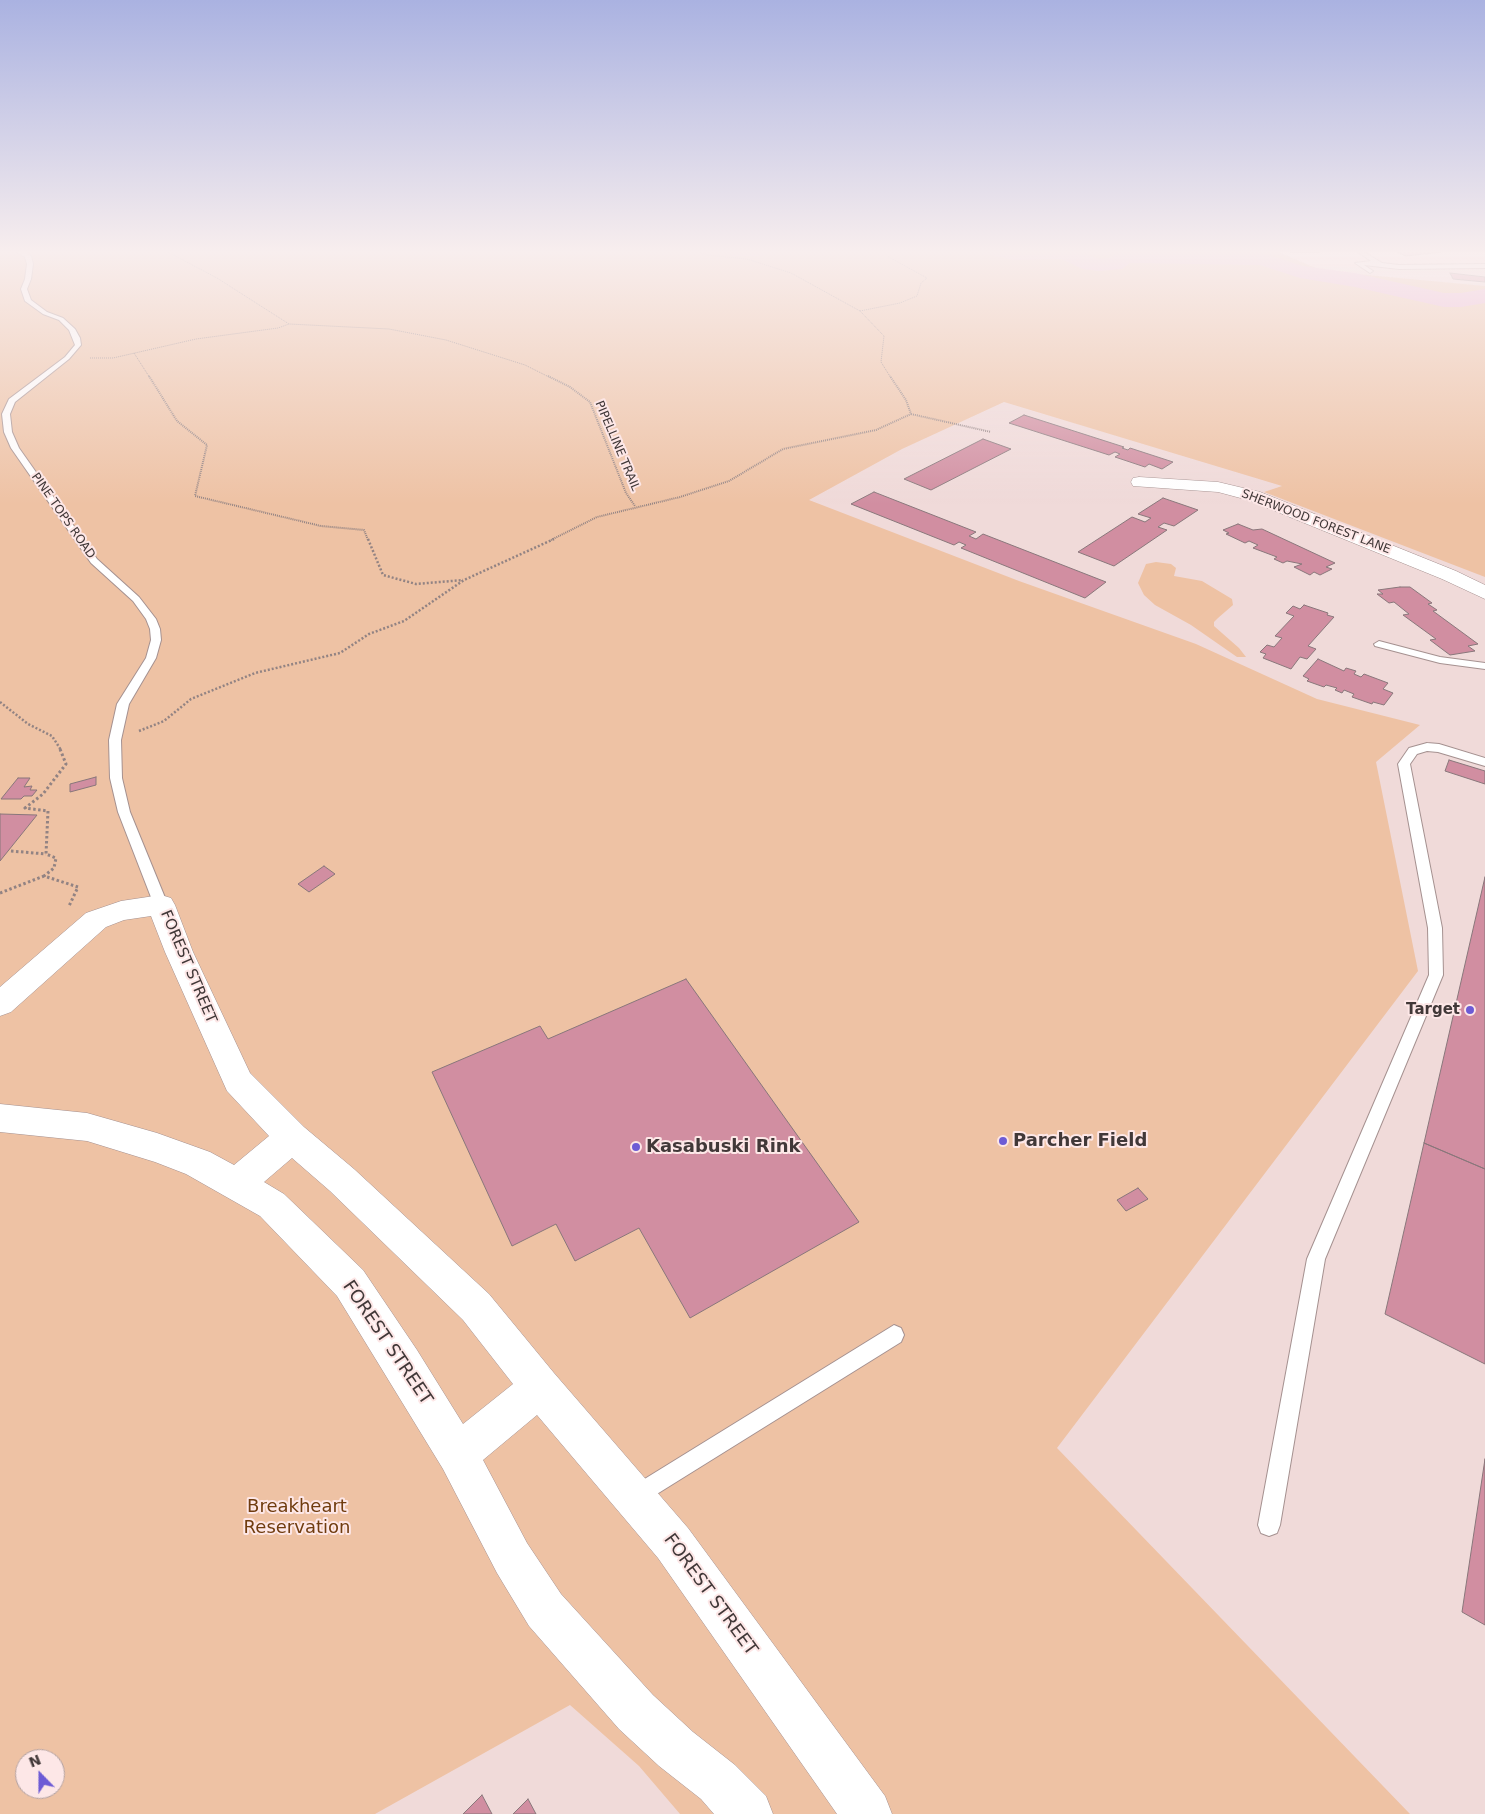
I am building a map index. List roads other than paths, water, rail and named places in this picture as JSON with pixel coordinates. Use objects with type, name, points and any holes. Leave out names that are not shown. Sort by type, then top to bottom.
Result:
[{"type":"street","name":"SHERWOOD FOREST LANE","points":[[1139,482],[1218,486],[1248,494],[1449,575],[1485,593]]},
{"type":"street","name":"FOREST STREET","points":[[0,1004],[96,920],[121,912],[161,904],[179,952],[238,1082],[292,1137],[342,1180],[476,1307],[540,1387],[673,1543],[867,1814]]},
{"type":"street","name":"FOREST STREET","points":[[0,1118],[87,1127],[157,1148],[198,1164],[272,1205],[350,1283],[422,1393],[458,1454],[512,1558],[545,1610],[636,1712],[676,1749],[718,1782],[748,1814]]},
{"type":"street","points":[[237,1184],[292,1137]]},
{"type":"street","points":[[458,1454],[540,1387]]},
{"type":"lane","name":"PINE TOPS ROAD","points":[[75,335],[78,345],[67,358],[12,402],[6,414],[8,432],[15,448],[94,561],[136,599],[151,619],[155,629],[156,640],[152,658],[123,704],[114,740],[116,778],[124,812],[161,904]]},
{"type":"lane","points":[[1379,644],[1440,660],[1485,666]]},
{"type":"lane","points":[[1269,1525],[1316,1259],[1436,976],[1434,928],[1404,764],[1413,751],[1427,747],[1439,748],[1485,762]]},
{"type":"lane","points":[[634,1497],[894,1335]]},
{"type":"place","name":"Target","points":[[1470,1010]]},
{"type":"place","name":"Parcher Field","points":[[1003,1141]]},
{"type":"place","name":"Kasabuski Rink","points":[[636,1147]]},
{"type":"park label","name":"Breakheart Reservation","points":[[297,1517]]}]
